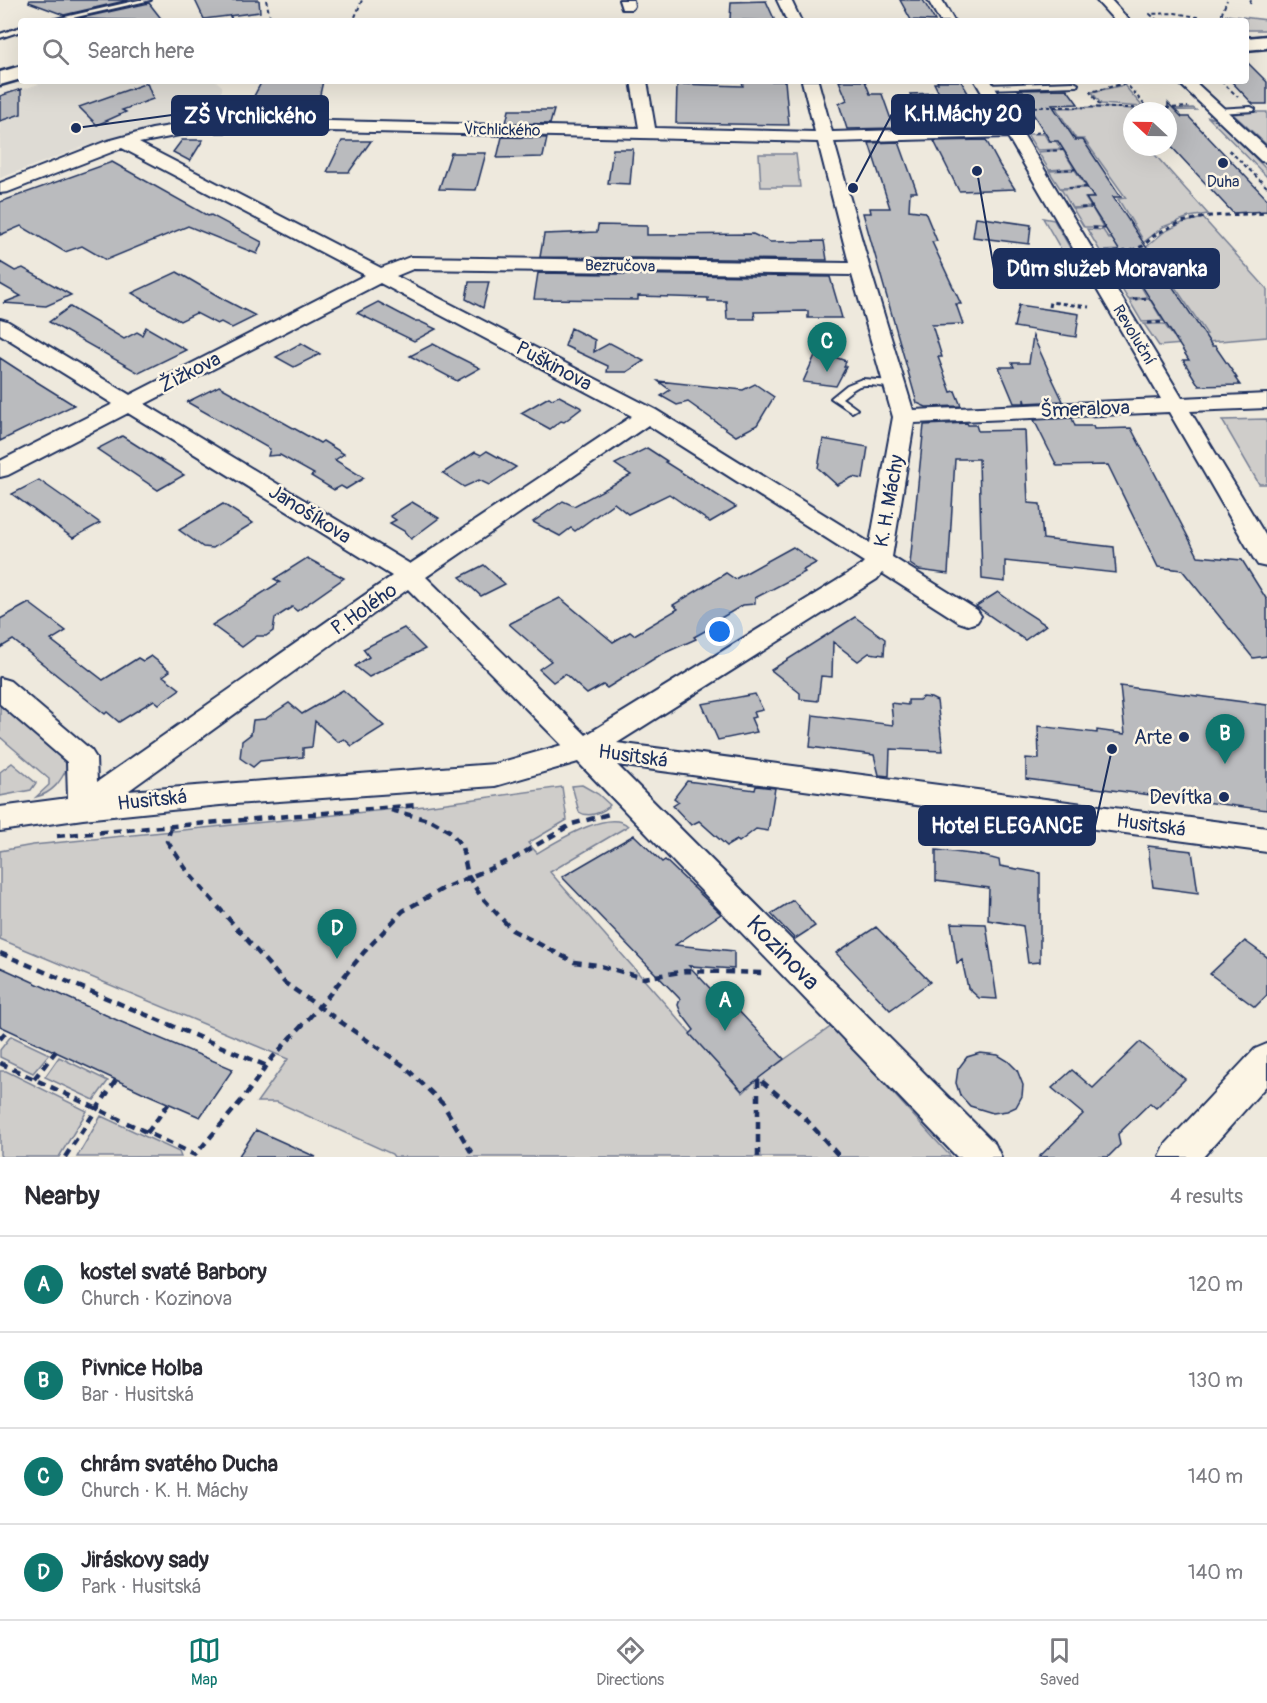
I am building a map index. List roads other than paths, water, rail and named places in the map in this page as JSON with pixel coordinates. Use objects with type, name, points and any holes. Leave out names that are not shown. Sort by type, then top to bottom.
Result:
[{"type":"main road","points":[[0,79],[18,73]]},
{"type":"street","points":[[784,0],[793,18]]},
{"type":"street","points":[[935,0],[945,18]]},
{"type":"street","points":[[1107,4],[1120,18]]},
{"type":"street","points":[[1107,4],[1129,18]]},
{"type":"street","points":[[640,84],[648,133]]},
{"type":"street","name":"K. H. Máchy","points":[[584,750],[868,573],[879,561],[904,417],[860,269],[811,84]]},
{"type":"street","name":"Revoluční","points":[[985,84],[1267,559]]},
{"type":"street","points":[[1190,84],[1267,158]]},
{"type":"street","name":"Vrchlického","points":[[2,188],[124,142],[152,134],[195,127],[825,137],[1014,132]]},
{"type":"street","name":"Puškinova","points":[[124,142],[648,415],[968,616]]},
{"type":"street","name":"Bezručova","points":[[381,275],[410,263],[860,269]]},
{"type":"street","name":"Žižkova","points":[[0,470],[381,275]]},
{"type":"street","name":"Janošíkova","points":[[0,325],[410,576],[584,750]]},
{"type":"street","name":"Šmeralova","points":[[904,417],[1267,401]]},
{"type":"street","name":"P. Holého","points":[[83,807],[410,576],[648,415]]},
{"type":"street","points":[[0,688],[81,758],[83,807]]},
{"type":"street","name":"Husitská","points":[[0,819],[83,807],[220,794],[495,775],[584,750],[1267,840]]},
{"type":"street","name":"Kozinova","points":[[584,750],[982,1157]]},
{"type":"street","points":[[1179,1157],[1267,1060]]},
{"type":"lane","points":[[64,18],[148,0]]},
{"type":"lane","points":[[0,36],[18,30]]},
{"type":"lane","points":[[985,84],[1074,84]]},
{"type":"lane","points":[[1217,111],[1251,109]]},
{"type":"lane","points":[[852,409],[836,398],[854,383],[869,381],[894,384]]},
{"type":"place","name":"ZŠ Vrchlického","points":[[76,128]]},
{"type":"place","name":"Duha","points":[[1223,163]]},
{"type":"place","name":"Dům služeb Moravanka","points":[[977,171]]},
{"type":"place","name":"K.H.Máchy 20","points":[[853,188]]},
{"type":"place","name":"chrám svatého Ducha","points":[[827,372]]},
{"type":"place","name":"Arte","points":[[1184,737]]},
{"type":"place","name":"Hotel ELEGANCE","points":[[1112,749]]},
{"type":"place","name":"Pivnice Holba","points":[[1225,764]]},
{"type":"place","name":"Devítka","points":[[1224,797]]},
{"type":"place","name":"Jiráskovy sady","points":[[337,959]]},
{"type":"place","name":"kostel svaté Barbory","points":[[725,1031]]}]
